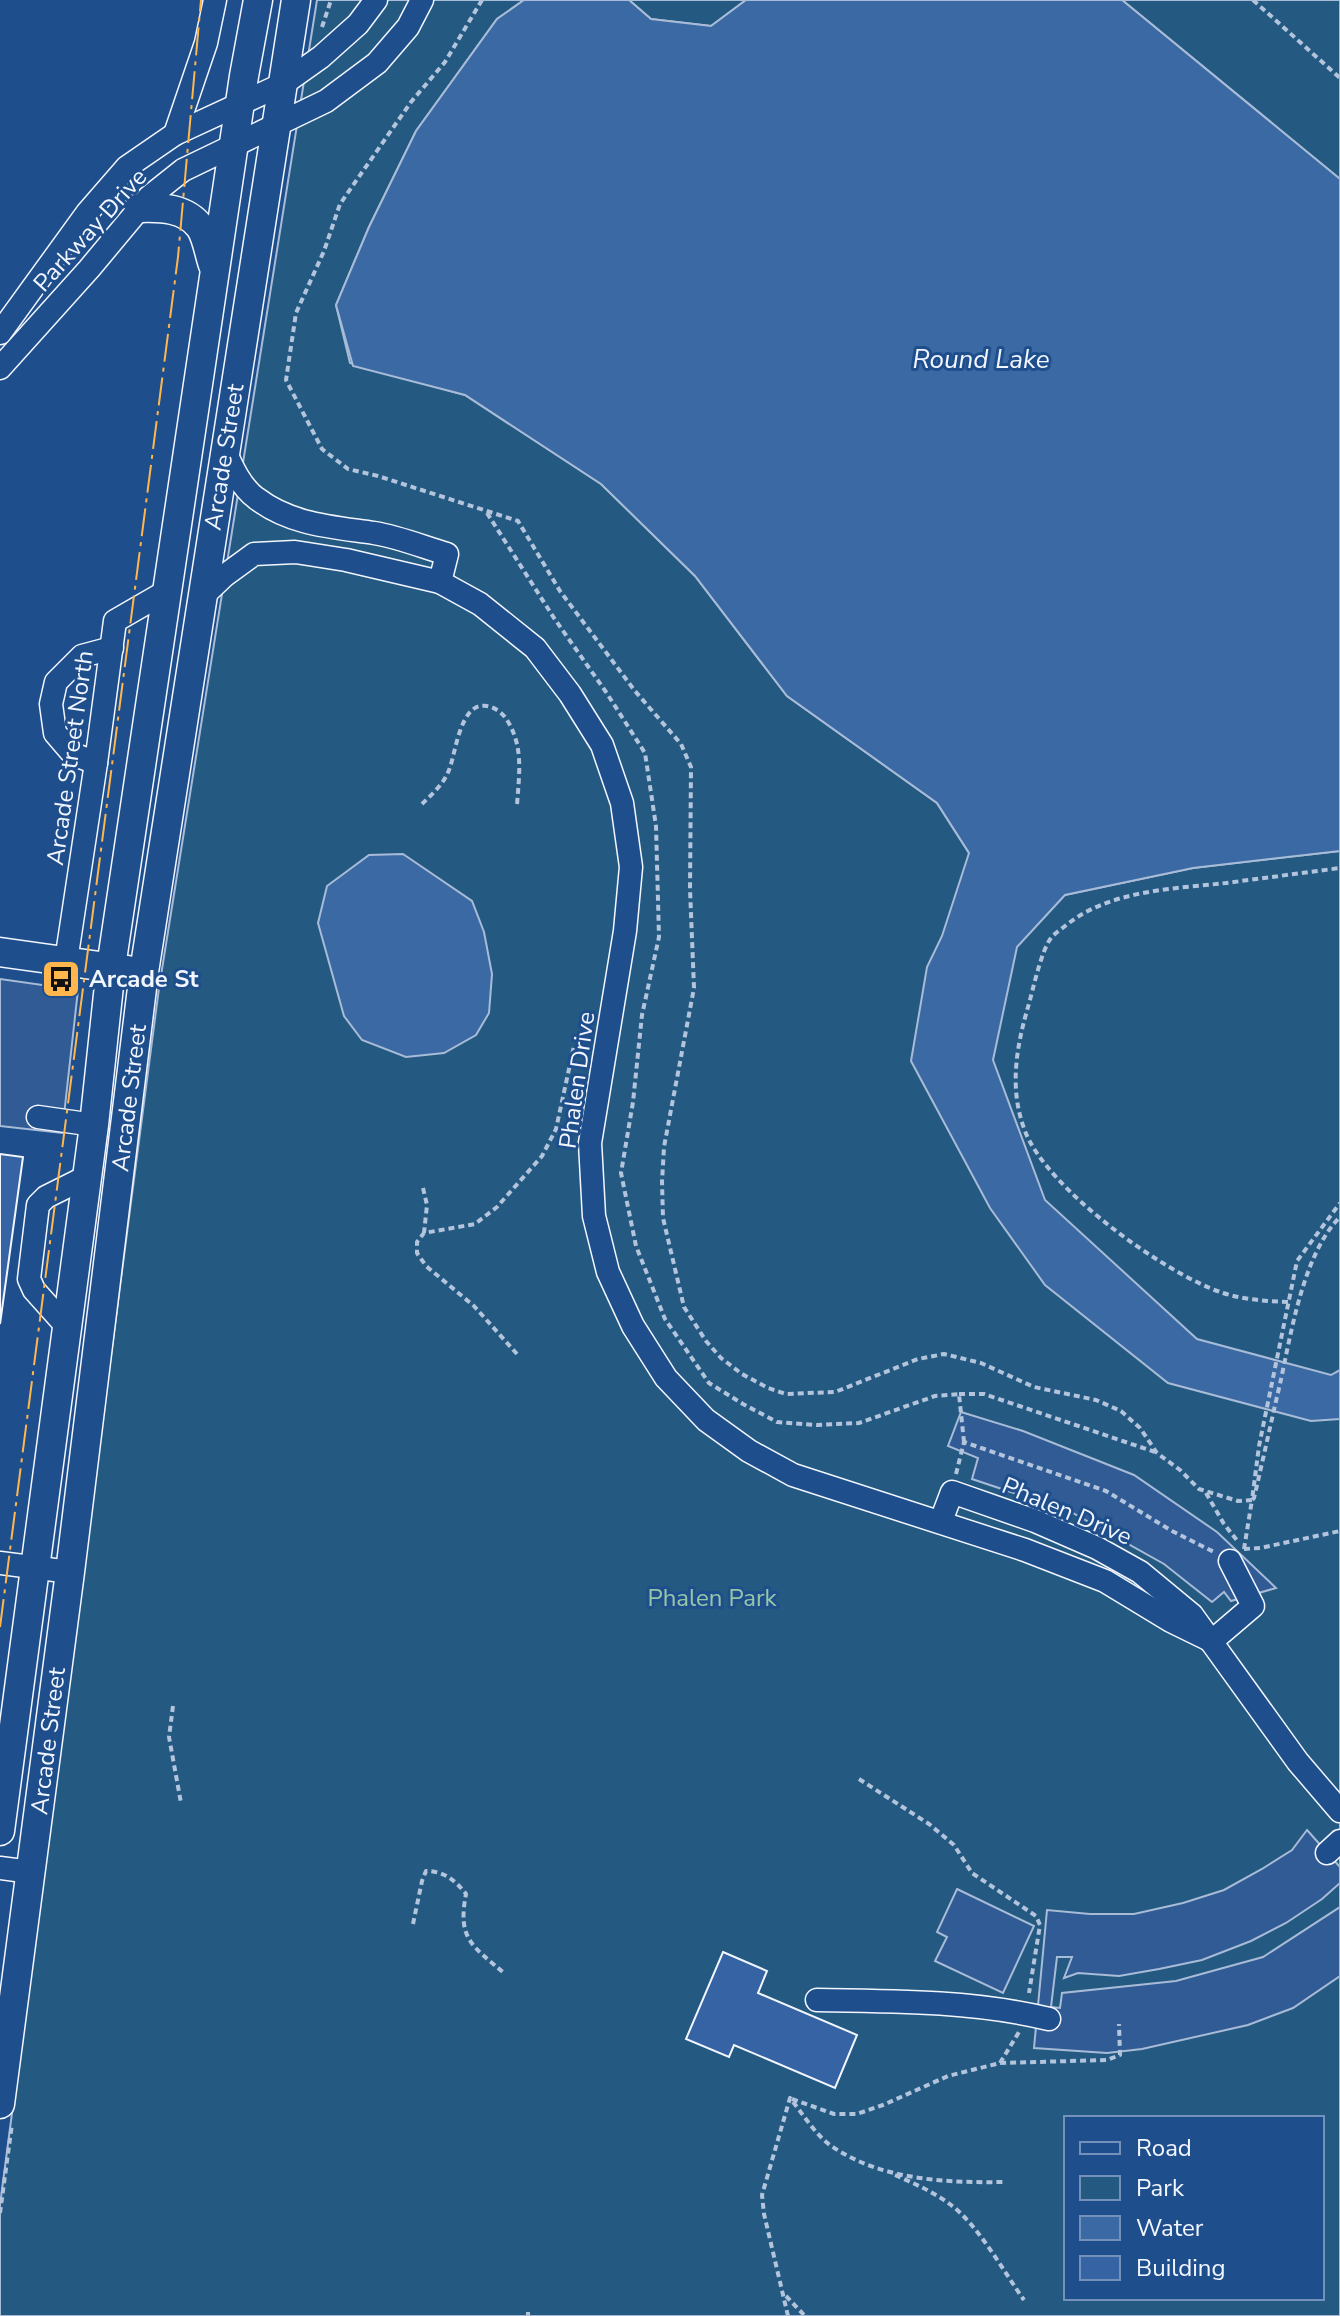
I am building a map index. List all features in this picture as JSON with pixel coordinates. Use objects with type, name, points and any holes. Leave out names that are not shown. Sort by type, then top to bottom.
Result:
[{"type":"main road","name":"Arcade Street","points":[[0,1831],[88,1176],[111,967],[233,146],[258,0]]},
{"type":"main road","name":"Arcade Street","points":[[0,2104],[144,972],[296,0]]},
{"type":"main road","points":[[139,208],[160,207],[184,213],[201,228],[214,271]]},
{"type":"main road","points":[[0,952],[144,972]]},
{"type":"street","points":[[175,134],[206,43],[215,0]]},
{"type":"street","name":"Parkway Drive","points":[[0,333],[87,213],[127,167],[175,134],[283,84],[321,57],[358,24],[376,0]]},
{"type":"street","name":"Parkway Drive","points":[[0,368],[149,197],[183,170],[326,101],[377,63],[408,27],[422,0]]},
{"type":"street","points":[[225,451],[236,473],[254,497],[288,516],[331,529],[377,534],[447,554],[440,582]]},
{"type":"street","points":[[308,554],[313,523]]},
{"type":"street","points":[[349,561],[354,531]]},
{"type":"street","name":"Phalen Drive","points":[[203,596],[254,554],[295,552],[440,582],[480,604],[535,648],[570,694],[602,745],[622,803],[631,867],[620,961],[590,1143],[594,1216],[608,1272],[633,1326],[666,1378],[706,1420],[749,1451],[793,1475],[941,1521],[1105,1581],[1171,1621],[1212,1641]]},
{"type":"street","name":"Arcade Street North","points":[[66,961],[115,621],[167,591]]},
{"type":"street","points":[[96,763],[73,754],[55,733],[51,704],[56,682],[82,656],[112,648]]},
{"type":"street","points":[[38,1117],[94,1125]]},
{"type":"street","points":[[68,1328],[34,1290],[29,1279],[38,1205],[46,1197],[88,1176]]},
{"type":"street","points":[[941,1521],[952,1492]]},
{"type":"street","name":"Phalen Drive","points":[[952,1492],[1035,1521],[1097,1548],[1140,1572],[1192,1615],[1298,1762],[1340,1811]]},
{"type":"street","points":[[1212,1641],[1253,1606],[1237,1555]]},
{"type":"street","points":[[0,1563],[70,1572]]},
{"type":"street","points":[[0,1868],[31,1872]]},
{"type":"street","points":[[817,2000],[899,2001],[1026,2013],[1049,2019]]},
{"type":"path","points":[[482,0],[445,62],[411,102],[340,204],[324,251],[296,313],[286,380],[322,449],[348,469],[518,521],[560,591],[635,691],[681,744],[691,767],[690,889],[694,988],[664,1147],[662,1182],[663,1218],[684,1307],[721,1358],[742,1374],[786,1394],[835,1392],[918,1359],[944,1354],[981,1363],[1034,1387],[1096,1400],[1121,1411],[1140,1428],[1157,1453]]},
{"type":"path","points":[[1253,0],[1340,78]]},
{"type":"path","points":[[486,511],[645,753],[656,826],[659,937],[642,1015],[633,1102],[621,1173],[636,1246],[665,1319],[709,1383],[777,1422],[817,1425],[859,1423],[935,1396],[984,1394],[1157,1453],[1205,1492],[1238,1501],[1252,1500]]},
{"type":"path","points":[[422,804],[439,788],[449,772],[469,711],[478,705],[490,706],[504,716],[513,732],[520,757],[517,805]]},
{"type":"path","points":[[1288,1302],[1251,1300],[1220,1292],[1185,1275],[1114,1229],[1069,1193],[1044,1164],[1025,1132],[1017,1099],[1017,1051],[1050,939],[1089,911],[1119,899],[1169,888],[1340,868]]},
{"type":"path","points":[[424,1233],[475,1224],[497,1207],[542,1156],[556,1129],[574,1046]]},
{"type":"path","points":[[423,1188],[427,1205],[424,1233],[417,1242],[417,1253],[426,1266],[474,1306],[517,1354]]},
{"type":"path","points":[[1237,1555],[1254,1498],[1297,1261],[1340,1203]]},
{"type":"path","points":[[1262,1447],[1292,1326],[1313,1262],[1340,1217]]},
{"type":"path","points":[[952,1492],[964,1442],[959,1394]]},
{"type":"path","points":[[964,1442],[1106,1491],[1172,1531],[1237,1555],[1340,1531]]},
{"type":"path","points":[[1205,1492],[1224,1524],[1237,1555]]},
{"type":"path","points":[[173,1706],[169,1737],[181,1803]]},
{"type":"path","points":[[859,1779],[929,1824],[954,1845],[972,1873],[1036,1916],[1040,1925],[1025,2022],[1000,2063]]},
{"type":"path","points":[[413,1924],[426,1871],[438,1871],[456,1881],[466,1894],[462,1914],[471,1944],[505,1974]]},
{"type":"path","points":[[790,2098],[834,2114],[857,2114],[948,2076],[1000,2063],[1107,2060],[1120,2055],[1119,2024]]},
{"type":"path","points":[[790,2098],[828,2143],[861,2163],[926,2189],[954,2206],[978,2233],[1024,2300]]},
{"type":"path","points":[[788,2316],[762,2195],[790,2098]]},
{"type":"path","points":[[889,2173],[962,2183],[1004,2182]]},
{"type":"path","points":[[784,2295],[805,2316]]},
{"type":"green space","name":"Phalen Park","points":[[317,0],[524,0],[497,19],[416,131],[369,227],[336,305],[350,363],[465,395],[601,484],[695,576],[787,696],[937,803],[969,853],[1065,895],[1193,868],[1340,851],[1340,2316],[0,2316],[0,2205],[159,988]]},
{"type":"green space","points":[[629,0],[746,0],[711,26],[651,19]]},
{"type":"green space","points":[[1122,0],[1340,0],[1340,179]]},
{"type":"shaded area","points":[[0,979],[78,990],[62,1133],[0,1126]]},
{"type":"shaded area","points":[[961,1412],[1023,1431],[1134,1475],[1217,1532],[1276,1588],[1231,1601],[1224,1592],[1212,1602],[1164,1564],[1071,1512],[972,1479],[978,1458],[948,1446]]},
{"type":"shaded area","points":[[1307,1830],[1340,1867],[1340,1883],[1322,1899],[1251,1941],[1202,1960],[1119,1976],[1078,1973],[1064,1978],[1072,1957],[1057,1957],[1051,2007],[1060,2008],[1062,1993],[1176,1981],[1263,1957],[1340,1907],[1340,1976],[1293,2008],[1248,2025],[1142,2049],[1107,2053],[1034,2048],[1047,1910],[1134,1914],[1183,1903],[1224,1890],[1262,1869],[1292,1850]]},
{"type":"shaded area","points":[[957,1889],[1034,1926],[1003,1993],[935,1961],[947,1937],[937,1932]]},
{"type":"water","name":"Round Lake","points":[[524,0],[629,0],[651,19],[711,26],[746,0],[1122,0],[1340,179],[1340,851],[1193,868],[1065,895],[1017,947],[993,1060],[1045,1200],[1197,1339],[1331,1375],[1340,1370],[1340,1419],[1311,1421],[1168,1383],[1045,1285],[990,1208],[911,1061],[927,967],[942,936],[969,853],[937,803],[787,696],[695,576],[601,484],[465,395],[353,366],[336,305],[369,227],[416,131],[497,19]]},
{"type":"water","points":[[403,854],[472,901],[484,932],[492,974],[489,1013],[476,1035],[444,1053],[406,1057],[362,1040],[344,1016],[318,923],[327,886],[369,855]]},
{"type":"building","points":[[0,1154],[23,1157],[0,1324]]},
{"type":"building","points":[[723,1952],[767,1971],[758,1993],[857,2035],[835,2088],[734,2045],[729,2057],[686,2039]]},
{"type":"power","points":[[0,1627],[178,257],[201,0]]},
{"type":"place","name":"Arcade St","points":[[61,979]]}]
